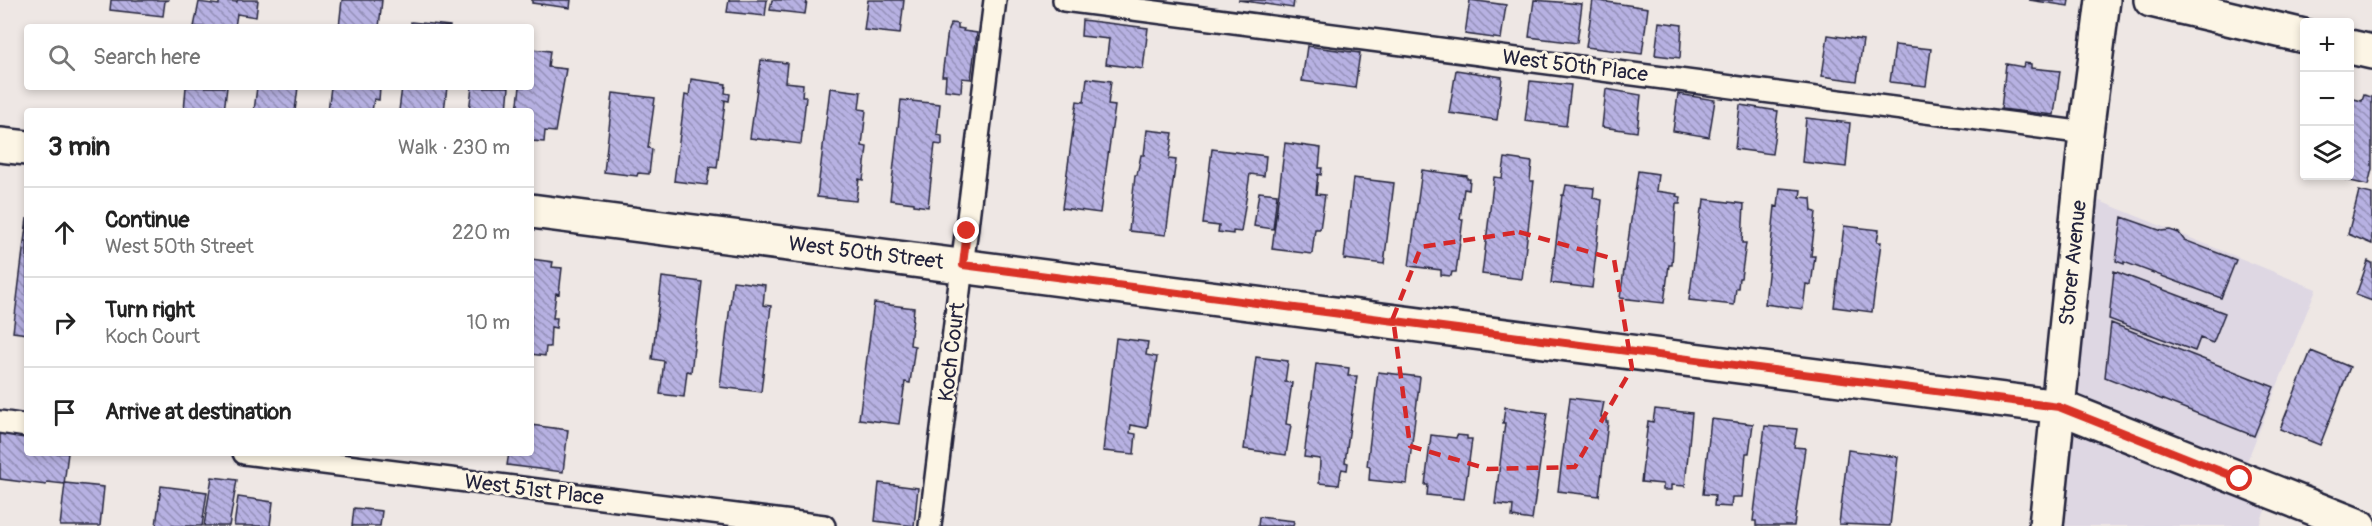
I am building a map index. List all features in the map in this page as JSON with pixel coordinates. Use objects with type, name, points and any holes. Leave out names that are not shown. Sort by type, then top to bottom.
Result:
[{"type":"street","name":"Storer Avenue","points":[[2046,526],[2086,133],[2103,0]]},
{"type":"street","points":[[2151,0],[2300,35]]},
{"type":"street","points":[[2354,48],[2372,52]]},
{"type":"street","points":[[0,145],[24,148]]},
{"type":"street","name":"West 50th Street","points":[[534,211],[2059,407],[2358,526]]},
{"type":"lane","name":"Koch Court","points":[[930,526],[995,0]]},
{"type":"lane","name":"West 50th Place","points":[[1064,0],[2086,133]]},
{"type":"lane","points":[[0,422],[24,426]]},
{"type":"lane","name":"West 51st Place","points":[[268,456],[824,526]]},
{"type":"highlighted area","points":[[1519,232],[1614,259],[1632,368],[1575,467],[1488,469],[1410,446],[1393,318],[1421,247]]},
{"type":"shaded area","points":[[2080,193],[2316,289],[2240,479],[2272,492],[2259,526],[2046,526]]},
{"type":"building","points":[[111,0],[169,0],[165,1],[163,16],[110,10]]},
{"type":"building","points":[[219,0],[237,2],[237,0],[258,0],[256,17],[237,14],[235,24],[195,24],[199,2],[219,5]]},
{"type":"building","points":[[342,0],[382,0],[379,24],[339,24]]},
{"type":"building","points":[[532,0],[571,0],[570,8],[532,3]]},
{"type":"building","points":[[729,0],[767,0],[765,16],[727,12]]},
{"type":"building","points":[[772,0],[807,0],[805,14],[770,10]]},
{"type":"building","points":[[868,0],[904,0],[900,34],[864,30]]},
{"type":"building","points":[[1238,0],[1294,0],[1293,8]]},
{"type":"building","points":[[1470,0],[1506,5],[1501,39],[1465,34]]},
{"type":"building","points":[[1534,0],[1582,4],[1577,43],[1529,37]]},
{"type":"building","points":[[1593,0],[1648,8],[1642,54],[1586,47]]},
{"type":"building","points":[[2029,0],[2069,0],[2068,6]]},
{"type":"building","points":[[1082,20],[1148,28],[1143,69],[1106,64],[1109,39],[1081,36]]},
{"type":"building","points":[[1659,22],[1682,25],[1680,58],[1655,55]]},
{"type":"building","points":[[951,23],[958,24],[958,28],[964,29],[963,31],[977,33],[971,79],[962,78],[961,92],[945,90],[946,76],[942,76]]},
{"type":"building","points":[[1828,35],[1863,40],[1857,81],[1822,76]]},
{"type":"building","points":[[1895,45],[1931,49],[1926,86],[1890,82]]},
{"type":"building","points":[[1307,46],[1360,53],[1355,88],[1302,81]]},
{"type":"building","points":[[534,49],[550,51],[548,67],[566,69],[555,132],[545,131],[544,142],[534,141],[534,108],[517,108],[520,90],[534,90]]},
{"type":"building","points":[[761,60],[787,63],[785,82],[803,84],[802,97],[806,97],[801,144],[750,138]]},
{"type":"building","points":[[2024,63],[2031,64],[2031,68],[2060,71],[2054,115],[2001,109],[2006,64],[2023,67]]},
{"type":"building","points":[[1456,70],[1502,77],[1497,120],[1449,113]]},
{"type":"building","points":[[1087,78],[1111,81],[1108,105],[1115,106],[1100,213],[1062,208],[1077,101],[1084,102]]},
{"type":"building","points":[[691,79],[726,84],[725,93],[730,94],[729,101],[724,100],[717,168],[710,167],[707,185],[674,181],[685,95],[689,96]]},
{"type":"building","points":[[1530,81],[1571,85],[1566,126],[1525,121]]},
{"type":"building","points":[[830,88],[861,92],[859,109],[866,110],[862,146],[867,147],[863,180],[859,179],[856,201],[817,197]]},
{"type":"building","points":[[1606,89],[1641,95],[1637,132],[1602,127]]},
{"type":"building","points":[[186,90],[227,90],[224,108],[184,108]]},
{"type":"building","points":[[257,90],[298,90],[295,108],[254,108]]},
{"type":"building","points":[[331,90],[380,90],[379,100],[374,99],[372,108],[328,108]]},
{"type":"building","points":[[402,90],[447,90],[444,108],[399,108]]},
{"type":"building","points":[[472,90],[509,90],[507,108],[469,108]]},
{"type":"building","points":[[613,93],[655,98],[648,148],[652,149],[649,174],[638,173],[637,176],[604,172]]},
{"type":"building","points":[[1678,94],[1715,100],[1709,137],[1673,131]]},
{"type":"building","points":[[2364,95],[2372,97],[2372,169],[2368,185],[2346,180],[2354,180],[2354,99],[2362,101]]},
{"type":"building","points":[[901,100],[940,104],[937,135],[942,136],[942,145],[935,144],[928,207],[890,200]]},
{"type":"building","points":[[1740,105],[1778,111],[1772,154],[1735,149]]},
{"type":"building","points":[[1806,118],[1850,123],[1846,167],[1802,162]]},
{"type":"building","points":[[1147,130],[1173,133],[1169,159],[1176,160],[1166,235],[1129,231],[1135,175],[1137,175],[1141,155],[1144,155]]},
{"type":"building","points":[[1285,143],[1321,148],[1319,168],[1322,168],[1321,175],[1318,174],[1316,194],[1325,195],[1320,229],[1315,229],[1312,254],[1272,249]]},
{"type":"building","points":[[1212,149],[1266,156],[1264,176],[1250,174],[1241,232],[1233,231],[1233,234],[1218,232],[1219,226],[1203,224]]},
{"type":"building","points":[[1505,158],[1532,162],[1530,181],[1534,181],[1522,279],[1482,274],[1494,177],[1502,178]]},
{"type":"building","points":[[1422,170],[1467,176],[1467,179],[1470,179],[1469,190],[1464,189],[1460,219],[1463,219],[1456,272],[1452,272],[1451,276],[1441,275],[1441,270],[1409,266]]},
{"type":"building","points":[[1638,171],[1658,174],[1656,191],[1677,194],[1676,196],[1681,197],[1680,204],[1676,204],[1672,265],[1669,265],[1664,303],[1620,298]]},
{"type":"building","points":[[1353,178],[1394,183],[1384,264],[1344,259]]},
{"type":"building","points":[[1566,185],[1594,188],[1593,198],[1602,200],[1592,288],[1551,283],[1562,195],[1564,195]]},
{"type":"building","points":[[1780,188],[1801,190],[1800,197],[1811,198],[1812,211],[1816,212],[1811,256],[1815,256],[1811,285],[1806,284],[1803,309],[1765,304],[1775,206],[1778,207]]},
{"type":"building","points":[[2359,191],[2372,194],[2372,244],[2348,234]]},
{"type":"building","points":[[1259,192],[1277,194],[1273,229],[1254,226]]},
{"type":"building","points":[[1704,199],[1744,204],[1742,243],[1746,243],[1734,305],[1689,300]]},
{"type":"building","points":[[2122,217],[2162,231],[2170,230],[2179,233],[2184,240],[2236,260],[2221,298],[2116,261]]},
{"type":"building","points":[[1844,226],[1879,230],[1877,242],[1881,242],[1872,312],[1834,307]]},
{"type":"building","points":[[24,242],[24,334],[13,332]]},
{"type":"building","points":[[534,259],[553,262],[552,267],[562,268],[553,318],[557,318],[556,328],[551,327],[550,347],[546,347],[545,356],[534,354]]},
{"type":"building","points":[[2368,261],[2372,263],[2372,301],[2356,295]]},
{"type":"building","points":[[2114,271],[2225,313],[2213,343],[2200,338],[2195,351],[2109,319]]},
{"type":"building","points":[[662,277],[702,282],[691,372],[687,371],[684,397],[660,394],[664,361],[652,359]]},
{"type":"building","points":[[733,281],[765,285],[763,305],[771,306],[761,392],[720,387]]},
{"type":"building","points":[[874,303],[914,308],[910,345],[915,346],[910,383],[905,382],[899,424],[859,419]]},
{"type":"building","points":[[2111,323],[2274,387],[2254,436],[2105,377]]},
{"type":"building","points":[[1116,338],[1148,342],[1146,355],[1157,357],[1147,428],[1131,425],[1130,433],[1136,434],[1134,454],[1103,451]]},
{"type":"building","points":[[2311,351],[2350,367],[2320,445],[2280,429]]},
{"type":"building","points":[[1256,357],[1288,361],[1285,382],[1292,383],[1286,424],[1291,425],[1286,455],[1244,449]]},
{"type":"building","points":[[1316,364],[1349,368],[1348,376],[1357,376],[1345,462],[1348,463],[1347,470],[1342,469],[1339,485],[1319,483],[1320,459],[1304,457]]},
{"type":"building","points":[[1378,372],[1420,377],[1407,484],[1369,480],[1370,467],[1367,466]]},
{"type":"building","points":[[1570,398],[1604,402],[1601,417],[1606,418],[1608,422],[1599,496],[1558,491]]},
{"type":"building","points":[[1505,407],[1547,413],[1532,520],[1512,517],[1513,506],[1495,504]]},
{"type":"building","points":[[1655,409],[1692,413],[1685,486],[1671,485],[1671,490],[1663,490],[1663,484],[1641,482],[1648,421],[1653,422]]},
{"type":"building","points":[[1711,419],[1753,424],[1749,453],[1746,453],[1742,497],[1732,497],[1731,507],[1714,506],[1715,495],[1703,494]]},
{"type":"building","points":[[534,425],[568,430],[563,472],[507,465],[508,456],[534,456]]},
{"type":"building","points":[[1765,426],[1797,429],[1794,447],[1805,448],[1794,526],[1756,526],[1756,521],[1753,521]]},
{"type":"building","points":[[0,433],[24,437],[24,456],[68,456],[64,484],[47,482],[46,485],[0,479]]},
{"type":"building","points":[[1431,435],[1456,438],[1457,435],[1472,439],[1464,499],[1427,495],[1428,485],[1425,485]]},
{"type":"building","points":[[1848,450],[1898,457],[1890,526],[1839,524]]},
{"type":"building","points":[[212,477],[237,480],[229,526],[204,526]]},
{"type":"building","points":[[65,483],[104,487],[100,526],[60,526]]},
{"type":"building","points":[[879,483],[918,488],[914,526],[875,521]]},
{"type":"building","points":[[161,486],[207,492],[202,526],[156,526]]},
{"type":"building","points":[[238,497],[273,502],[270,526],[234,526]]},
{"type":"building","points":[[354,508],[382,511],[380,526],[352,526]]},
{"type":"building","points":[[1259,517],[1294,521],[1293,526],[1258,526]]},
{"type":"route","points":[[967,231],[963,265],[2059,407],[2240,479]]}]
